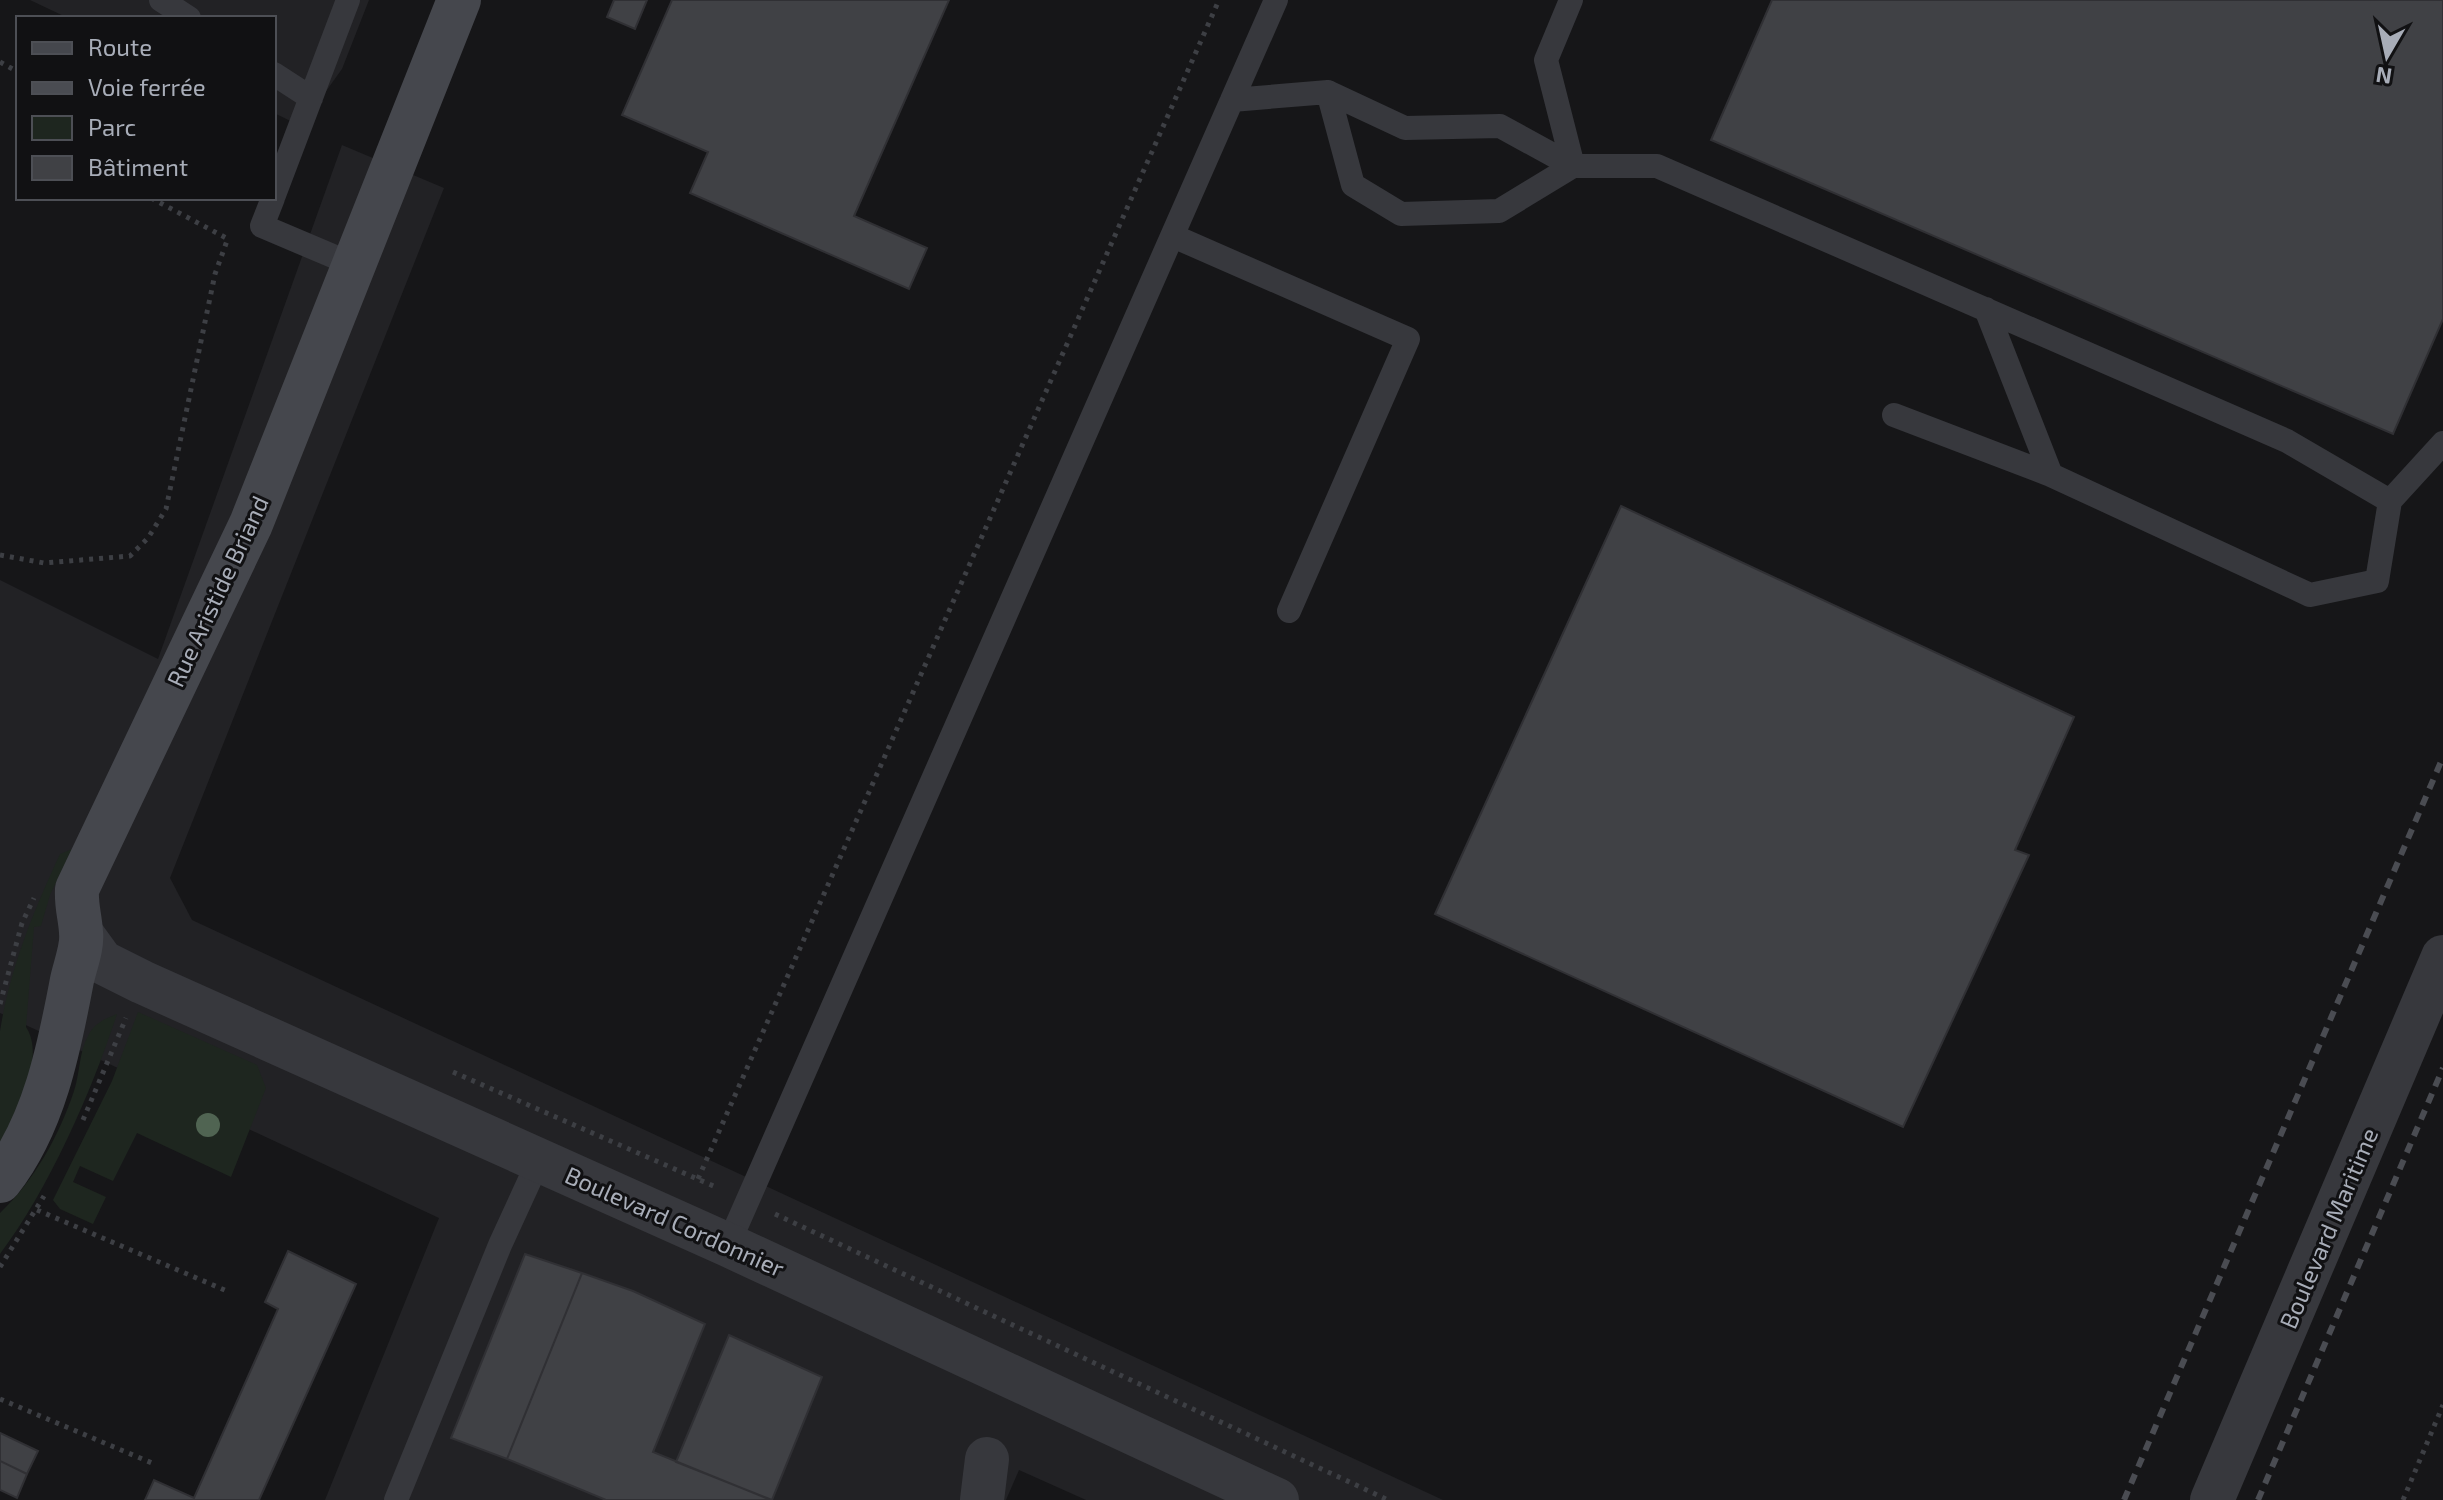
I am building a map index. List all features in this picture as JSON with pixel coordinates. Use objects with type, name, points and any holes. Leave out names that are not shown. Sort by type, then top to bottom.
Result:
[{"type":"main road","name":"Rue Aristide Briand","points":[[0,1181],[16,1161],[43,1102],[65,1019],[81,933],[75,912],[77,889],[251,524],[459,0]]},
{"type":"street","name":"Boulevard Cordonnier","points":[[81,933],[102,962],[728,1245],[1277,1500]]},
{"type":"street","name":"Boulevard Maritime","points":[[2212,1500],[2443,957]]},
{"type":"lane","points":[[161,0],[186,16]]},
{"type":"lane","points":[[276,188],[348,0]]},
{"type":"lane","points":[[728,1245],[1276,0]]},
{"type":"lane","points":[[1571,0],[1546,60],[1573,166]]},
{"type":"lane","points":[[276,75],[311,98]]},
{"type":"lane","points":[[1232,100],[1328,92],[1405,128],[1500,126],[1573,166],[1657,166],[2287,441],[2390,501]]},
{"type":"lane","points":[[1328,92],[1353,185],[1401,214],[1499,211],[1573,166]]},
{"type":"lane","points":[[272,200],[262,226],[354,265]]},
{"type":"lane","points":[[1173,236],[1408,339],[1289,611]]},
{"type":"lane","points":[[1986,309],[2051,475]]},
{"type":"lane","points":[[1894,415],[2051,475],[2310,595],[2377,581],[2390,501],[2443,443]]},
{"type":"lane","points":[[396,1500],[500,1245],[539,1160]]},
{"type":"path","points":[[1219,0],[698,1179],[1388,1500]]},
{"type":"path","points":[[0,555],[44,563],[130,556],[148,538],[166,509],[215,274],[228,238]]},
{"type":"path","points":[[0,1004],[22,923],[36,895]]},
{"type":"path","points":[[37,1210],[227,1291]]},
{"type":"path","points":[[0,1399],[152,1463]]},
{"type":"path","points":[[2403,1500],[2443,1405]]},
{"type":"shaded area","points":[[30,0],[369,0],[342,69],[301,126],[276,114],[276,16],[64,16]]},
{"type":"shaded area","points":[[342,145],[444,188],[170,878],[192,920],[1443,1500],[1086,1500],[1019,1470],[1006,1500],[325,1500],[439,1218],[0,1013],[0,580],[158,659]]},
{"type":"green space","points":[[72,849],[50,895],[41,926],[34,927],[26,1027],[33,1055],[31,1071],[0,1149],[0,1031],[4,1008],[41,896],[60,854]]},
{"type":"green space","points":[[138,1012],[257,1065],[266,1088],[231,1177],[137,1133],[113,1181],[80,1166],[73,1182],[106,1197],[93,1224],[60,1209],[53,1200],[112,1081]]},
{"type":"green space","points":[[117,1014],[68,1138],[35,1200],[0,1254],[0,1213],[24,1187],[61,1125],[90,1032],[100,1022]]},
{"type":"building","points":[[614,0],[647,0],[635,29],[607,17]]},
{"type":"building","points":[[672,0],[949,0],[854,216],[927,248],[909,289],[690,193],[708,152],[622,115]]},
{"type":"building","points":[[1772,0],[2443,0],[2443,319],[2393,434],[1711,140]]},
{"type":"building","points":[[1621,506],[2074,717],[2015,850],[2029,855],[1903,1127],[1435,914]]},
{"type":"building","points":[[288,1251],[356,1284],[259,1500],[145,1500],[154,1480],[194,1498],[278,1309],[265,1302]]},
{"type":"building","points":[[525,1254],[582,1273],[507,1459],[451,1438]]},
{"type":"building","points":[[582,1273],[633,1291],[705,1324],[653,1452],[771,1500],[606,1500],[507,1459]]},
{"type":"building","points":[[729,1335],[822,1377],[772,1500],[676,1462]]},
{"type":"building","points":[[0,1433],[38,1451],[27,1474],[0,1461]]},
{"type":"building","points":[[0,1461],[27,1474],[17,1498],[0,1490]]},
{"type":"railway","points":[[2124,1500],[2443,757]]},
{"type":"railway","points":[[2258,1500],[2443,1068]]}]
